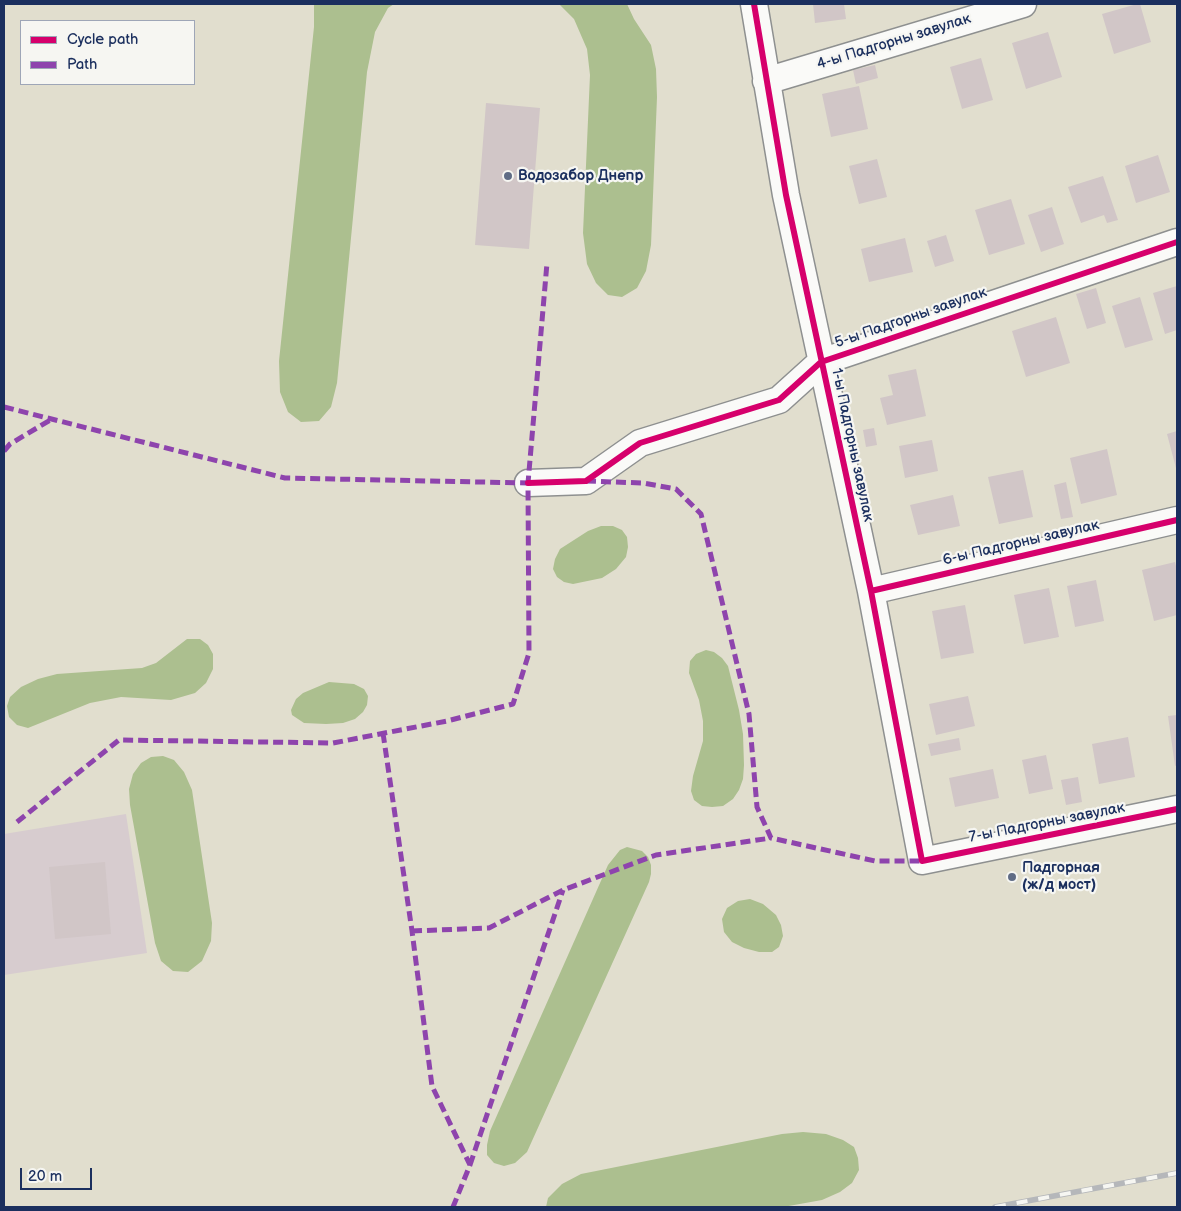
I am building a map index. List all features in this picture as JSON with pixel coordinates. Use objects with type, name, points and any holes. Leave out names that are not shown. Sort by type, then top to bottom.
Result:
[{"type":"street","name":"1-ы Падгорны завулак","points":[[754,4],[786,195],[870,591],[922,861]]},
{"type":"street","name":"4-ы Падгорны завулак","points":[[766,81],[1023,4]]},
{"type":"street","name":"5-ы Падгорны завулак","points":[[528,483],[586,481],[640,443],[779,400],[821,362],[1177,242]]},
{"type":"street","name":"6-ы Падгорны завулак","points":[[870,591],[1177,520]]},
{"type":"street","name":"7-ы Падгорны завулак","points":[[922,861],[1177,809]]},
{"type":"shaded area","points":[[126,814],[147,953],[4,975],[4,834]]},
{"type":"green space","points":[[314,4],[394,4],[388,8],[375,32],[367,72],[337,383],[331,407],[319,421],[301,422],[288,412],[280,392],[279,361],[314,27]]},
{"type":"green space","points":[[559,4],[627,4],[634,19],[651,45],[656,69],[657,97],[651,245],[646,271],[637,288],[622,297],[608,295],[596,283],[587,264],[583,233],[590,75],[587,49],[574,19]]},
{"type":"green space","points":[[601,526],[613,526],[622,530],[627,537],[626,557],[616,569],[602,578],[573,584],[564,582],[557,577],[553,569],[560,549],[588,531]]},
{"type":"green space","points":[[187,639],[200,639],[208,645],[213,654],[213,669],[206,683],[195,693],[171,700],[121,697],[90,703],[28,728],[17,725],[9,717],[7,706],[10,697],[21,687],[38,679],[57,674],[142,668],[156,663]]},
{"type":"green space","points":[[706,650],[714,652],[728,666],[743,734],[743,779],[739,790],[733,799],[723,806],[712,807],[702,806],[694,800],[691,791],[693,776],[703,741],[703,721],[699,700],[689,673],[690,661],[696,654]]},
{"type":"green space","points":[[329,682],[354,684],[364,689],[368,696],[367,705],[363,712],[355,719],[343,723],[326,724],[304,723],[292,715],[291,710],[296,699],[303,693]]},
{"type":"green space","points":[[163,756],[174,760],[184,772],[192,790],[212,923],[211,941],[202,961],[188,972],[173,971],[161,961],[155,943],[130,805],[129,789],[133,774],[141,763],[151,757]]},
{"type":"green space","points":[[627,847],[642,851],[648,857],[651,865],[649,882],[527,1152],[515,1163],[504,1166],[494,1163],[487,1155],[490,1131],[608,865],[620,850]]},
{"type":"green space","points":[[750,899],[763,904],[776,915],[781,925],[783,936],[779,947],[772,952],[759,952],[744,948],[732,942],[724,932],[722,919],[727,908],[738,901]]},
{"type":"green space","points":[[803,1132],[826,1134],[843,1140],[854,1147],[858,1158],[859,1170],[852,1183],[840,1192],[822,1200],[783,1207],[546,1207],[548,1198],[562,1184],[581,1174],[782,1134]]},
{"type":"building","points":[[813,4],[844,4],[846,19],[815,23]]},
{"type":"building","points":[[1140,4],[1151,42],[1114,54],[1102,14]]},
{"type":"building","points":[[1048,32],[1062,77],[1026,89],[1012,43]]},
{"type":"building","points":[[981,58],[993,100],[962,109],[950,67]]},
{"type":"building","points":[[875,65],[878,78],[856,84],[853,70]]},
{"type":"building","points":[[859,86],[868,129],[831,137],[822,94]]},
{"type":"building","name":"Водозабор Днепр","points":[[486,103],[540,108],[529,249],[475,245]]},
{"type":"building","points":[[1158,155],[1170,192],[1136,203],[1125,166]]},
{"type":"building","points":[[877,159],[887,197],[859,204],[849,166]]},
{"type":"building","points":[[1103,176],[1118,220],[1107,223],[1104,215],[1081,223],[1068,187]]},
{"type":"building","points":[[1011,199],[1025,244],[989,255],[975,210]]},
{"type":"building","points":[[1052,207],[1064,244],[1041,252],[1028,215]]},
{"type":"building","points":[[946,235],[954,261],[935,267],[927,241]]},
{"type":"building","points":[[905,238],[913,272],[869,282],[861,249]]},
{"type":"building","points":[[1177,286],[1177,330],[1165,334],[1153,293]]},
{"type":"building","points":[[1096,288],[1106,323],[1087,329],[1076,294]]},
{"type":"building","points":[[1140,297],[1153,340],[1125,348],[1112,306]]},
{"type":"building","points":[[1056,317],[1070,363],[1026,377],[1012,331]]},
{"type":"building","points":[[916,369],[926,416],[887,425],[880,398],[893,395],[888,375]]},
{"type":"building","points":[[874,428],[877,445],[866,447],[863,430]]},
{"type":"building","points":[[1177,431],[1177,472],[1167,434]]},
{"type":"building","points":[[932,440],[938,471],[905,478],[899,446]]},
{"type":"building","points":[[1107,449],[1117,495],[1081,504],[1070,458]]},
{"type":"building","points":[[1023,470],[1033,517],[999,524],[988,477]]},
{"type":"building","points":[[1066,482],[1073,517],[1061,519],[1054,485]]},
{"type":"building","points":[[953,495],[960,526],[918,535],[910,505]]},
{"type":"building","points":[[1175,562],[1177,570],[1177,615],[1154,621],[1142,570]]},
{"type":"building","points":[[1096,580],[1104,621],[1075,627],[1067,586]]},
{"type":"building","points":[[1049,588],[1059,637],[1024,644],[1014,595]]},
{"type":"building","points":[[965,605],[974,653],[941,659],[932,611]]},
{"type":"building","points":[[968,696],[975,726],[936,735],[929,704]]},
{"type":"building","points":[[1177,715],[1177,765],[1175,766],[1168,716]]},
{"type":"building","points":[[1128,737],[1135,777],[1099,784],[1092,744]]},
{"type":"building","points":[[959,738],[961,750],[931,756],[928,744]]},
{"type":"building","points":[[1046,755],[1053,789],[1029,794],[1022,760]]},
{"type":"building","points":[[993,769],[999,798],[955,807],[949,778]]},
{"type":"building","points":[[1078,777],[1082,802],[1066,805],[1061,780]]},
{"type":"building","points":[[105,862],[111,934],[55,939],[49,867]]},
{"type":"railway","points":[[995,1207],[1177,1173]]},
{"type":"marked path","points":[[17,822],[119,740],[333,743],[447,721],[513,704],[529,653],[528,483],[547,263]]},
{"type":"marked path","points":[[4,407],[285,478],[528,483]]},
{"type":"marked path","points":[[4,451],[10,444],[52,419]]},
{"type":"marked path","points":[[586,481],[643,483],[676,489],[701,514],[749,714],[757,807],[771,838],[875,861],[922,861]]},
{"type":"marked path","points":[[383,733],[412,931],[432,1086],[470,1165],[453,1207]]},
{"type":"marked path","points":[[412,931],[489,928],[563,890],[656,855],[771,838]]},
{"type":"marked path","points":[[470,1165],[563,890]]},
{"type":"cycle path","points":[[754,4],[786,195],[871,591],[922,861],[1177,809]]},
{"type":"cycle path","points":[[528,483],[586,481],[640,443],[779,400],[821,362],[1177,242]]},
{"type":"cycle path","points":[[871,591],[1177,520]]},
{"type":"place","name":"Водозабор Днепр","points":[[508,176]]},
{"type":"place","name":"Падгорная (ж/д мост)","points":[[1012,877]]}]
